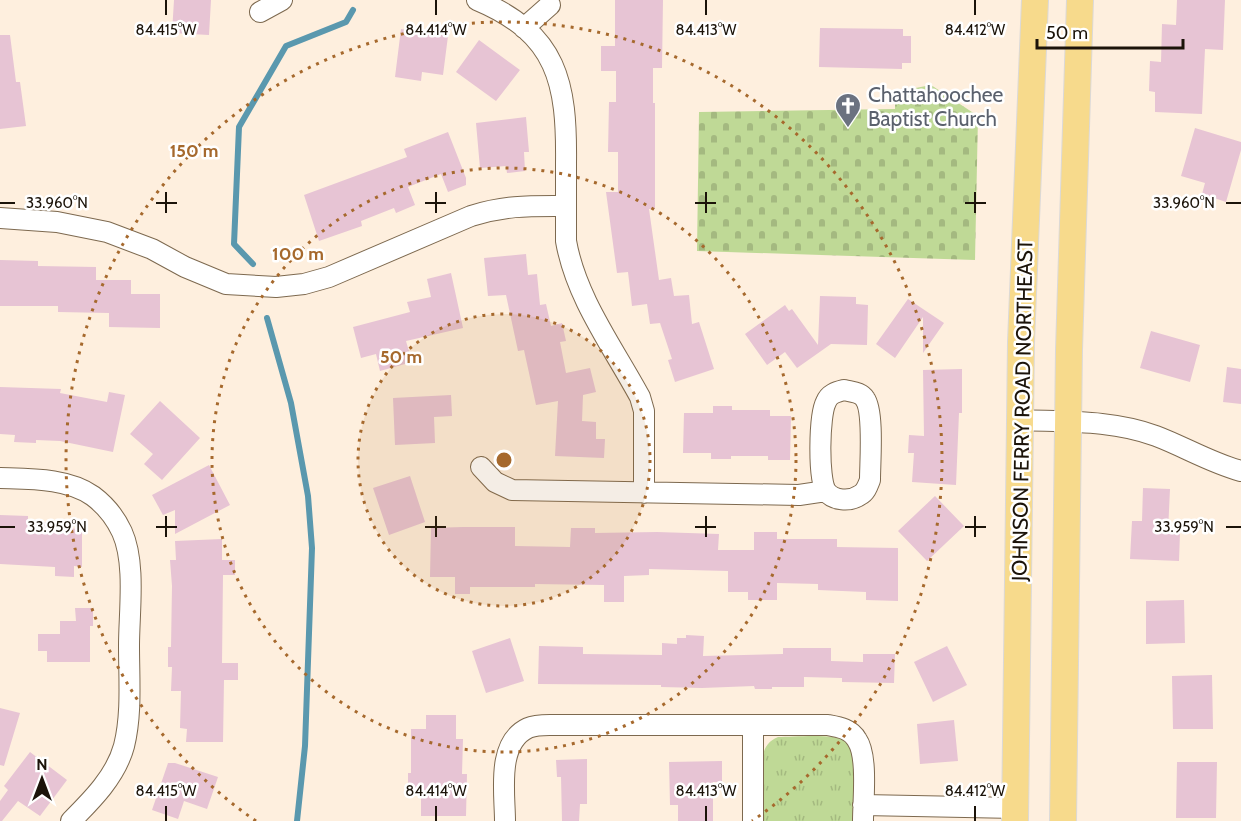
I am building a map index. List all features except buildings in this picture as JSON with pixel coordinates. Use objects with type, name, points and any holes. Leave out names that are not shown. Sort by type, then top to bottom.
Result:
[{"type":"main road","name":"JOHNSON FERRY ROAD NORTHEAST","points":[[1016,815],[1021,342],[1035,0]]},
{"type":"main road","points":[[1063,821],[1068,422],[1080,0]]},
{"type":"street","points":[[260,12],[282,0]]},
{"type":"street","points":[[477,0],[490,5],[524,28],[540,43],[551,60],[562,92],[567,121],[566,241],[569,260],[593,312],[640,397],[644,411],[644,493]]},
{"type":"street","points":[[524,28],[550,5]]},
{"type":"street","points":[[0,218],[57,222],[107,232],[152,249],[185,267],[226,284],[276,287],[304,284],[329,277],[471,216],[494,209],[518,206],[566,206]]},
{"type":"street","points":[[481,467],[495,482],[512,490],[799,495],[826,491],[836,498],[849,500],[866,490],[870,480],[870,410],[859,393],[844,390],[835,392],[827,399],[822,411],[822,479],[826,491]]},
{"type":"street","points":[[1020,420],[1125,426],[1157,436],[1199,456],[1241,471]]},
{"type":"street","points":[[0,478],[40,480],[70,485],[93,496],[110,513],[122,532],[128,551],[130,576],[129,706],[123,748],[107,780],[72,821]]},
{"type":"street","points":[[505,821],[505,763],[509,749],[517,736],[528,728],[557,724],[828,725],[843,728],[852,734],[857,739],[863,754],[863,813],[1016,815]]},
{"type":"street","points":[[753,726],[753,821]]},
{"type":"green space","points":[[931,85],[978,116],[975,260],[697,251],[699,112],[895,109],[895,92]]},
{"type":"green space","points":[[778,737],[833,737],[849,744],[854,753],[854,821],[763,821],[763,755],[768,744]]},
{"type":"waterway","points":[[253,264],[234,244],[239,127],[286,46],[346,22],[353,10]]},
{"type":"waterway","points":[[267,318],[291,403],[308,496],[312,548],[305,746],[297,821]]},
{"type":"place","name":"Chattahoochee Baptist Church","points":[[848,129]]}]
